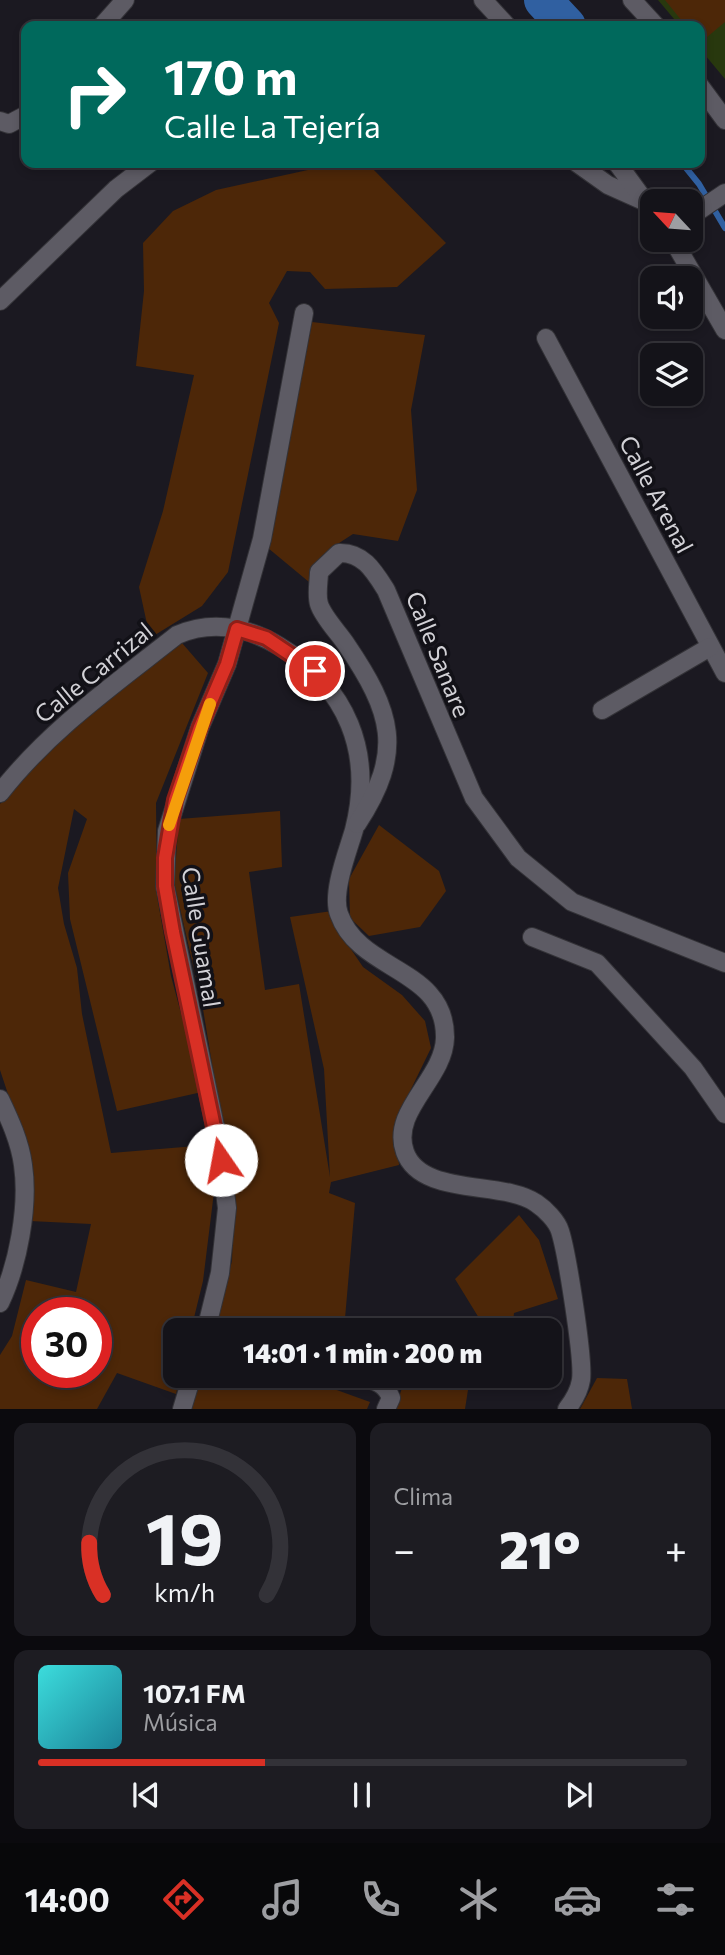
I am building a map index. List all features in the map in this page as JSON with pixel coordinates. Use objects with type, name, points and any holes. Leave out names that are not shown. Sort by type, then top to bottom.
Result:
[{"type":"street","points":[[106,21],[125,0]]},
{"type":"street","points":[[483,0],[502,21]]},
{"type":"street","points":[[632,0],[651,21]]},
{"type":"street","points":[[705,93],[725,120]]},
{"type":"street","points":[[0,121],[9,124],[21,118]]},
{"type":"street","points":[[0,301],[116,189],[143,168]]},
{"type":"street","points":[[584,168],[640,202]]},
{"type":"street","points":[[621,168],[640,195]]},
{"type":"street","points":[[704,207],[725,192]]},
{"type":"street","points":[[680,252],[725,330]]},
{"type":"street","name":"Calle Guamal","points":[[208,1318],[224,1243],[227,1208],[224,1174],[173,932],[165,886],[165,858],[175,800],[200,727],[227,664],[262,539],[304,313]]},
{"type":"street","name":"Calle Arenal","points":[[546,338],[725,673]]},
{"type":"street","name":"Calle Sanare","points":[[354,828],[376,795],[386,761],[387,736],[386,714],[372,682],[319,605],[319,572],[338,553],[352,552],[371,566],[386,590],[474,798],[518,858],[552,887],[584,908],[725,963]]},
{"type":"street","name":"Calle Carrizal","points":[[0,793],[27,759],[56,732],[177,635],[198,626],[237,629],[266,638],[300,659],[332,689],[344,707],[354,730],[357,757],[359,789],[354,828]]},
{"type":"street","points":[[602,710],[710,647]]},
{"type":"street","points":[[354,828],[344,859],[337,911],[344,926],[370,953],[435,998],[442,1015],[445,1040],[433,1076],[409,1113],[403,1134],[405,1153],[416,1169],[439,1181],[518,1195],[535,1202],[560,1229],[582,1363],[576,1396],[567,1409]]},
{"type":"street","points":[[532,937],[597,963],[693,1068],[725,1114]]},
{"type":"street","points":[[0,1099],[19,1147],[24,1187],[17,1243],[7,1289],[0,1303]]},
{"type":"street","points":[[182,1409],[188,1388]]},
{"type":"street","points":[[386,1388],[391,1398],[386,1409]]},
{"type":"green space","points":[[658,0],[725,0],[725,79],[705,55],[705,21],[676,21]]},
{"type":"building","points":[[665,0],[725,0],[725,22],[705,39],[705,21],[682,21]]},
{"type":"building","points":[[317,168],[372,168],[446,243],[397,287],[325,289],[310,272],[287,271],[269,303],[279,323],[228,572],[202,606],[150,638],[139,587],[163,511],[194,375],[136,366],[144,291],[143,243],[173,211],[216,190]]},
{"type":"building","points":[[312,322],[425,335],[411,410],[417,490],[398,541],[353,534],[336,545],[309,582],[268,548]]},
{"type":"building","points":[[182,643],[208,673],[156,803],[157,896],[171,976],[202,1092],[117,1111],[70,919],[68,873],[87,819],[74,809],[58,888],[64,924],[77,968],[82,1014],[111,1153],[208,1145],[214,1192],[203,1281],[194,1318],[163,1318],[163,1388],[177,1388],[176,1394],[117,1373],[112,1382],[112,1297],[22,1297],[26,1280],[76,1292],[91,1224],[30,1221],[33,1169],[0,1070],[0,804],[26,771],[83,718]]},
{"type":"building","points":[[280,811],[282,867],[249,872],[265,990],[299,984],[330,1177],[324,1069],[290,917],[332,911],[342,936],[363,967],[402,995],[425,1021],[431,1048],[396,1120],[399,1165],[331,1182],[329,1193],[355,1203],[345,1318],[217,1318],[232,1261],[234,1197],[203,1009],[174,882],[179,819]]},
{"type":"building","points":[[379,825],[439,871],[446,891],[420,927],[369,936],[350,918],[349,879]]},
{"type":"building","points":[[519,1215],[539,1240],[558,1299],[514,1313],[513,1318],[479,1318],[455,1279]]},
{"type":"building","points":[[21,1300],[21,1388],[109,1388],[97,1409],[0,1409],[0,1355],[12,1336]]},
{"type":"building","points":[[597,1378],[627,1379],[632,1409],[580,1409]]},
{"type":"building","points":[[196,1388],[331,1388],[370,1402],[367,1409],[190,1409]]},
{"type":"building","points":[[402,1388],[476,1388],[468,1390],[465,1409],[395,1409]]},
{"type":"waterway","points":[[543,0],[562,21]]},
{"type":"waterway","points":[[686,168],[699,184],[725,228]]},
{"type":"slow traffic","points":[[169,825],[175,800],[210,704]]},
{"type":"route","points":[[221,1160],[165,886],[167,831],[200,727],[227,664],[237,629],[266,638],[315,671]]}]
